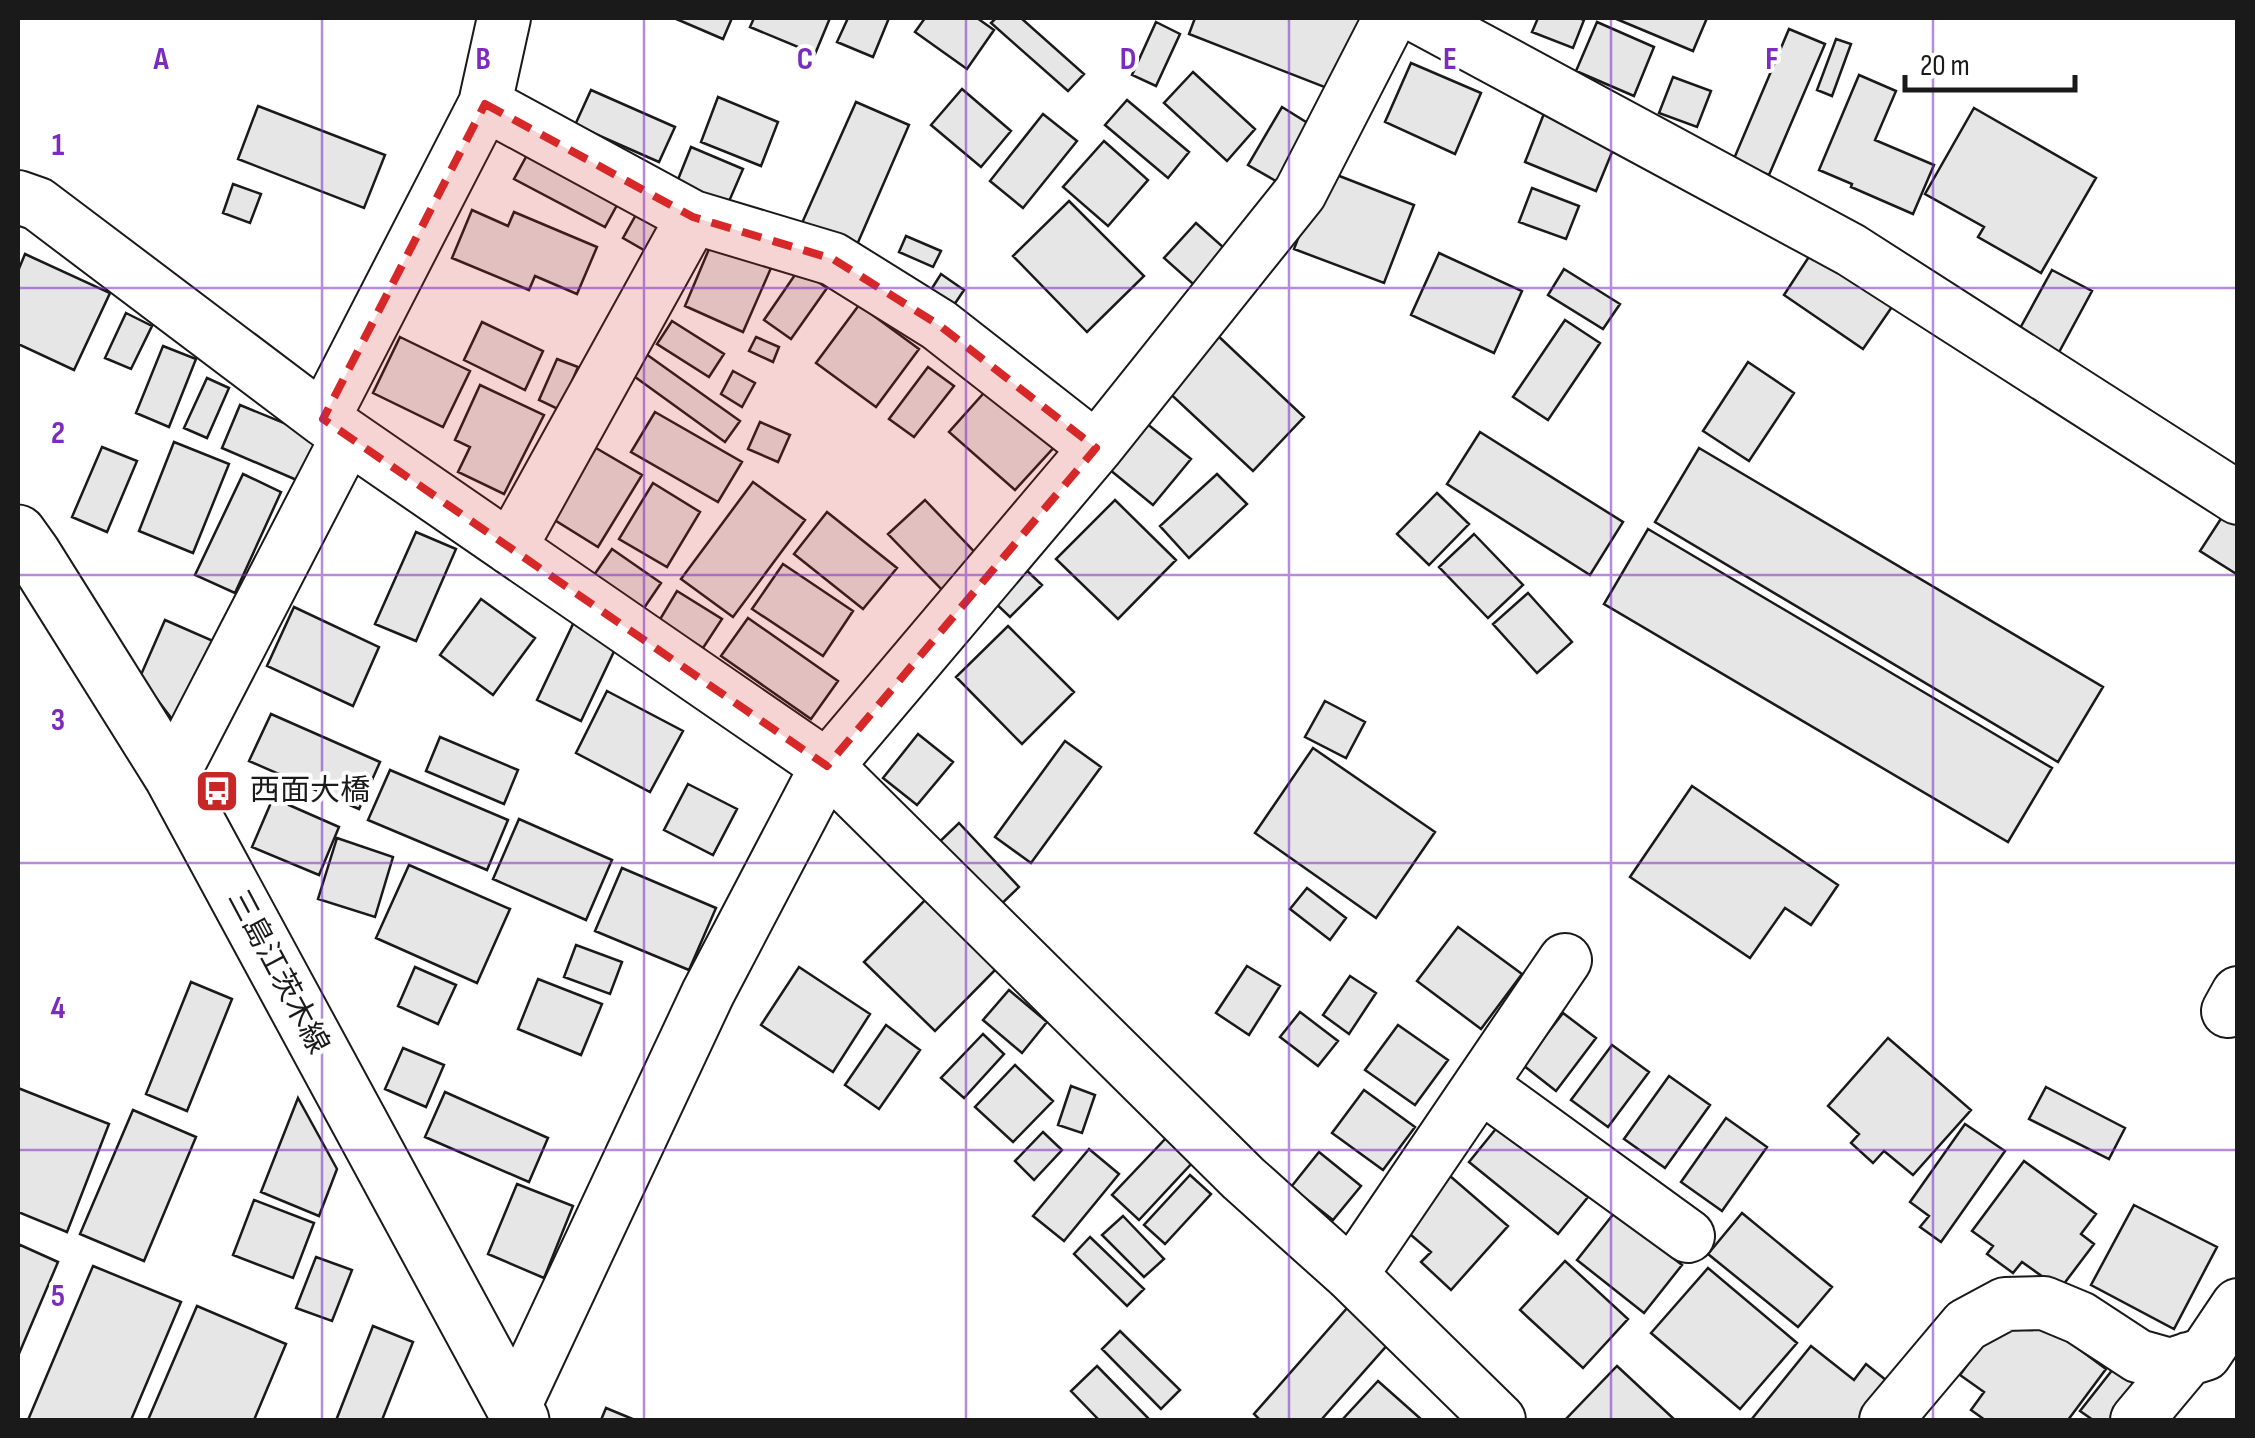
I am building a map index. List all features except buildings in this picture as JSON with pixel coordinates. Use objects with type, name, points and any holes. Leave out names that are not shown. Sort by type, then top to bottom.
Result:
[{"type":"main road","name":"三島江茨木線","points":[[18,534],[172,776],[517,1414]]},
{"type":"street","points":[[172,776],[485,104],[504,18]]},
{"type":"street","points":[[517,1414],[708,993],[827,766],[1096,448],[1300,194],[1390,18]]},
{"type":"street","points":[[1422,18],[1851,250],[2238,498]]},
{"type":"street","points":[[485,104],[692,217],[832,259],[939,325],[1096,448]]},
{"type":"street","points":[[18,197],[38,204],[336,427],[827,766],[1244,1178],[1351,1275],[1499,1420]]},
{"type":"street","points":[[510,548],[692,217]]},
{"type":"street","points":[[1351,1275],[1565,960]]},
{"type":"street","points":[[1480,1085],[1688,1236]]},
{"type":"street","points":[[1886,1420],[1966,1325],[2006,1304],[2044,1303],[2080,1318],[2138,1356],[2170,1366],[2205,1354],[2238,1305]]},
{"type":"street","points":[[2137,1420],[2188,1359]]},
{"type":"highlighted area","points":[[485,104],[693,217],[833,259],[939,325],[1096,448],[827,766],[323,419]]},
{"type":"place","name":"西面大橋","points":[[217,791]]}]
